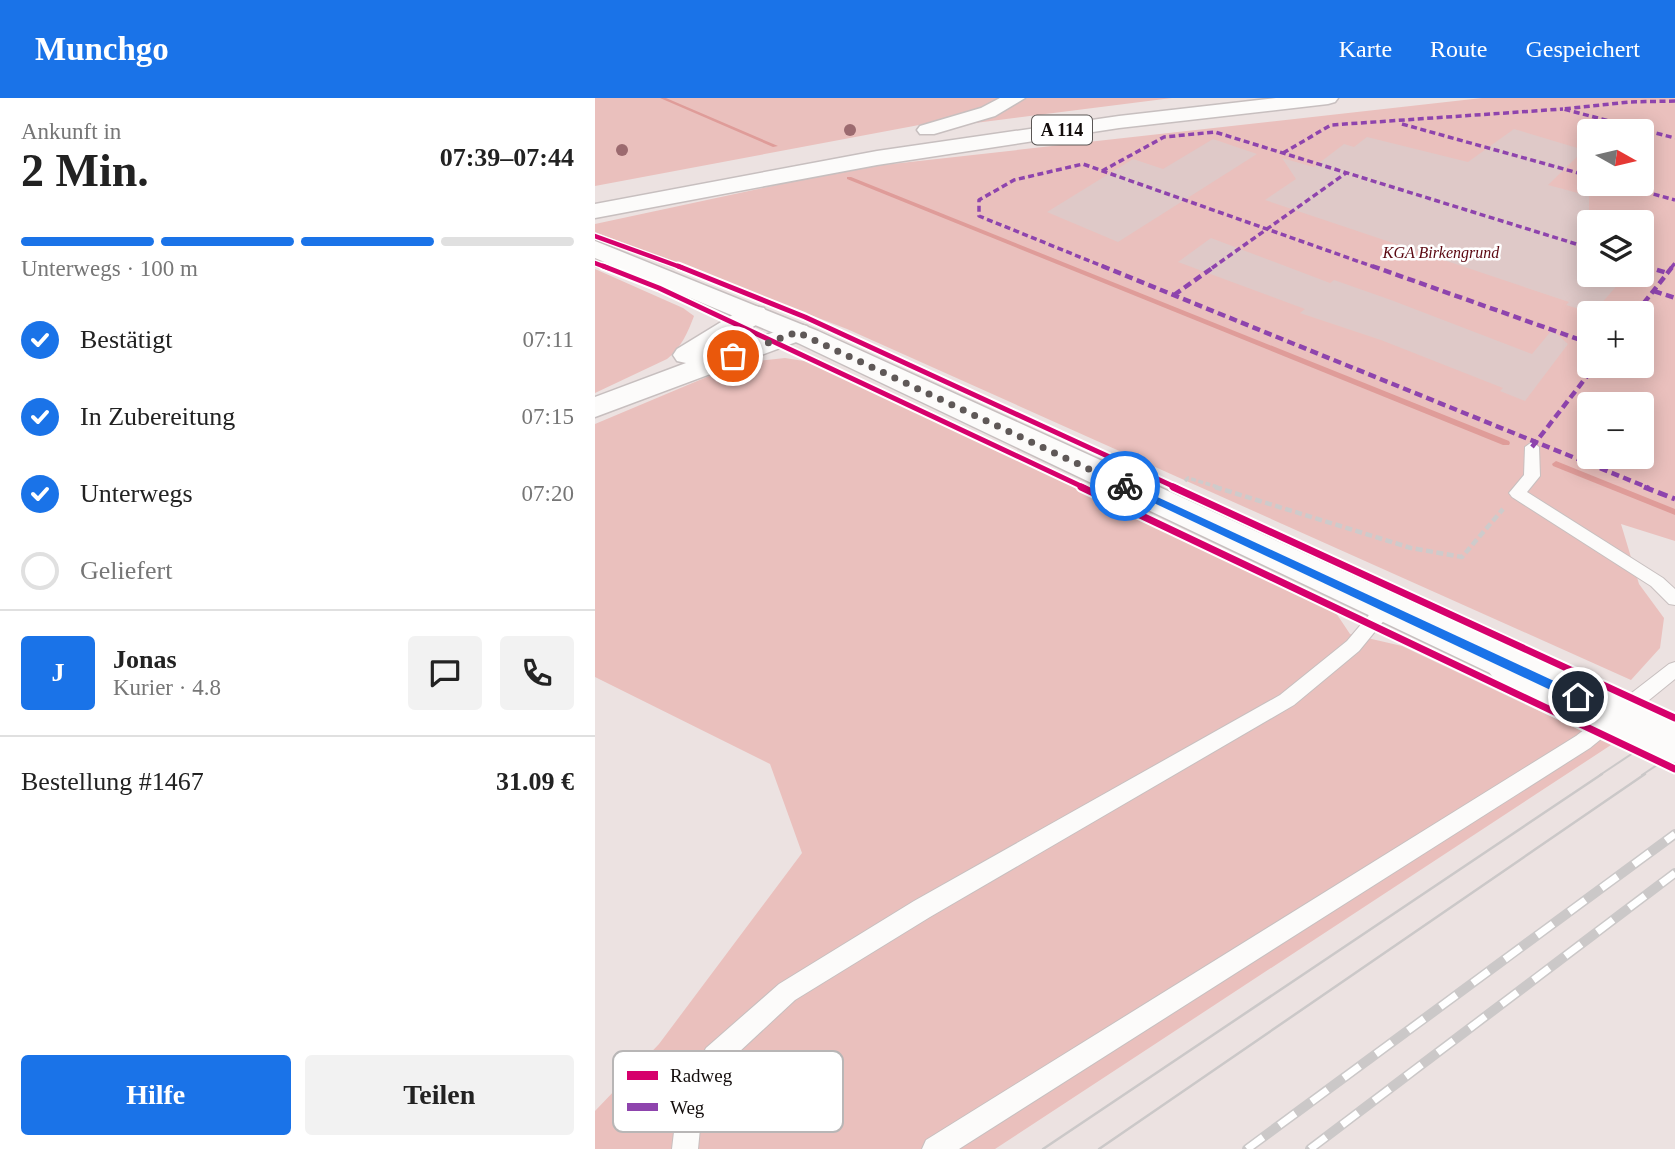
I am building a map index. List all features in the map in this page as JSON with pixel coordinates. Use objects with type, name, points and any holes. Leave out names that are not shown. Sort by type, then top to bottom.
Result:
[{"type":"main road","points":[[881,143],[971,118],[1015,98]]},
{"type":"main road","name":"A 114","points":[[595,195],[881,143],[1212,98]]},
{"type":"main road","name":"A 114","points":[[595,211],[903,154],[1105,124],[1328,98]]},
{"type":"main road","points":[[595,249],[797,332],[1675,743]]},
{"type":"main road","points":[[604,404],[754,314]]},
{"type":"main road","points":[[604,404],[797,332]]},
{"type":"lane","points":[[1532,447],[1532,476],[1517,493],[1657,583],[1675,599]]},
{"type":"lane","points":[[722,1051],[787,992],[934,902],[1287,700],[1353,646],[1386,607]]},
{"type":"lane","points":[[935,1149],[1583,742],[1675,669]]},
{"type":"path","points":[[1182,483],[1188,478],[1411,548],[1462,556],[1517,493]]},
{"type":"green space","points":[[595,98],[1172,98],[952,126],[935,122],[595,186]]},
{"type":"green space","name":"KGA Birkengrund","points":[[1482,98],[1675,98],[1675,541],[1621,524],[1639,584],[1664,618],[1660,648],[1631,680],[847,329],[595,232],[595,224],[856,168]]},
{"type":"green space","points":[[595,269],[683,308],[694,316],[687,334],[667,359],[595,393]]},
{"type":"green space","points":[[785,358],[823,364],[1334,610],[1350,634],[1402,646],[1611,745],[995,1149],[595,1149],[595,1111],[613,1092],[613,1132],[843,1132],[843,1051],[652,1051],[802,853],[770,764],[595,677],[595,424],[740,363]]},
{"type":"building","points":[[1514,129],[1577,148],[1577,157],[1548,185],[1577,193],[1577,196],[1589,196],[1589,210],[1577,210],[1577,287],[1616,287],[1603,301],[1577,301],[1577,308],[1566,305],[1569,302],[1265,200],[1296,179],[1282,158],[1314,167],[1344,144],[1354,147],[1367,137],[1468,162]]},
{"type":"building","points":[[1213,139],[1257,154],[1118,242],[1047,212],[1133,159],[1163,169]]},
{"type":"building","points":[[1211,238],[1330,283],[1334,280],[1391,300],[1532,354],[1552,330],[1568,344],[1525,401],[1500,391],[1503,388],[1381,340],[1300,313],[1305,309],[1178,262]]},
{"type":"waterway","points":[[662,98],[775,146]]},
{"type":"waterway","points":[[849,178],[1506,443]]},
{"type":"waterway","points":[[1556,464],[1675,512]]},
{"type":"tram line","points":[[1600,775],[1675,725]]},
{"type":"tram line","points":[[1642,775],[1675,753]]},
{"type":"tram line","points":[[1043,1149],[1602,774]]},
{"type":"tram line","points":[[1099,1149],[1645,774]]},
{"type":"railway","points":[[1247,1149],[1675,834]]},
{"type":"railway","points":[[1310,1149],[1675,873]]},
{"type":"marked path","points":[[1675,101],[1629,102],[1563,109],[1675,138]]},
{"type":"marked path","points":[[1283,153],[1331,125],[1563,109]]},
{"type":"marked path","points":[[1402,124],[1577,173]]},
{"type":"marked path","points":[[1102,171],[1164,137],[1215,132],[1577,244]]},
{"type":"marked path","points":[[1577,339],[1083,164],[1014,180],[1001,185],[979,200],[979,216],[1675,499]]},
{"type":"marked path","points":[[1174,295],[1346,173]]},
{"type":"marked path","points":[[1654,194],[1675,200]]},
{"type":"marked path","points":[[1645,301],[1675,263]]},
{"type":"marked path","points":[[1654,269],[1667,273]]},
{"type":"marked path","points":[[1654,291],[1675,298]]},
{"type":"marked path","points":[[1532,447],[1586,378]]},
{"type":"cycle path","points":[[595,236],[719,281],[805,317],[1675,718]]},
{"type":"cycle path","points":[[595,263],[659,288],[795,354],[849,376],[1675,769]]},
{"type":"way so far","points":[[733,356],[797,332],[1125,486]]},
{"type":"route","points":[[1125,486],[1578,697]]}]
